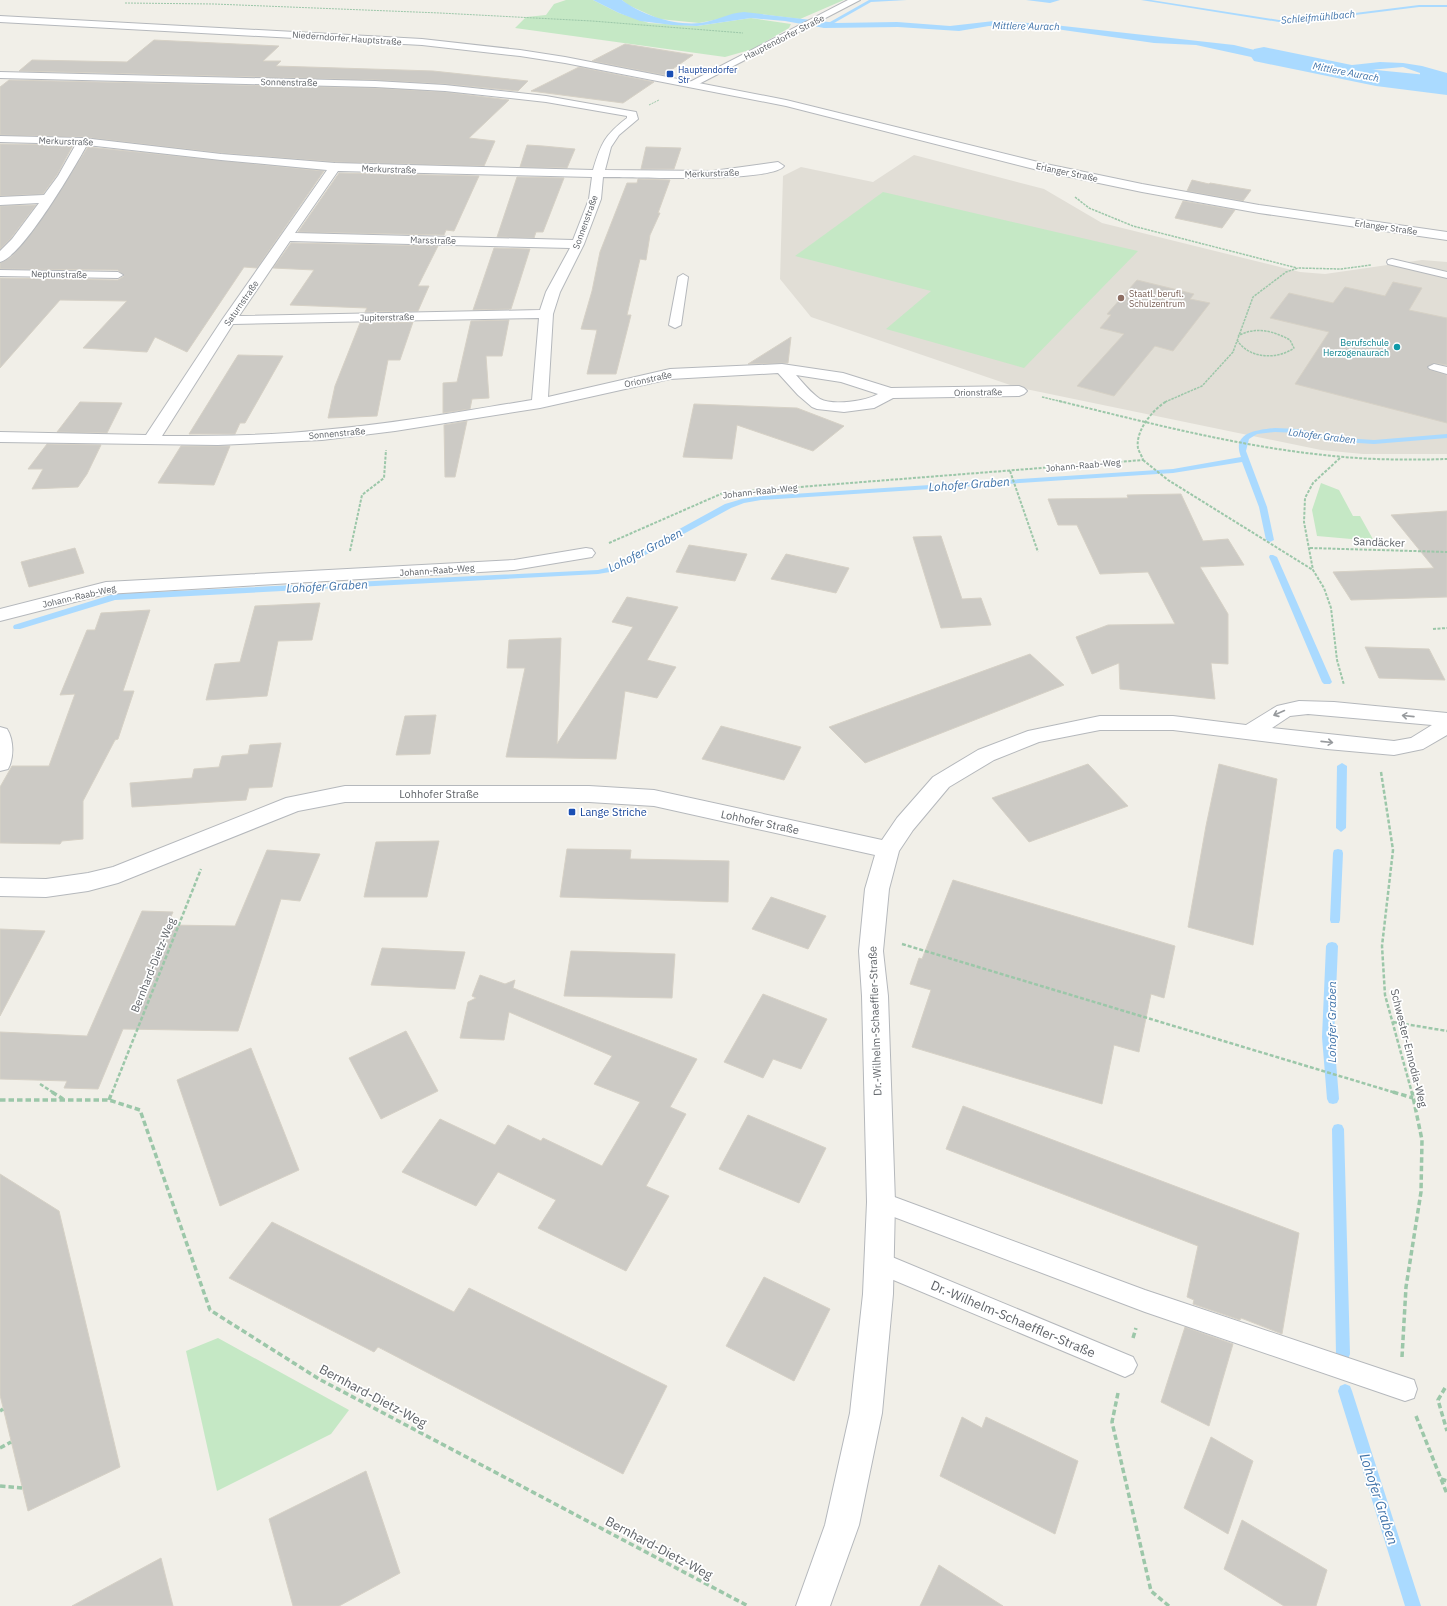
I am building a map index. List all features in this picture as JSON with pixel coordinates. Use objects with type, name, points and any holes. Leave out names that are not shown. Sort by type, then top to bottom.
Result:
[{"type":"street","name":"Hauptendorfer Straße","points":[[691,84],[855,0]]},
{"type":"street","name":"Niederndorfer Hauptstraße","points":[[0,19],[422,42],[550,58],[691,84]]},
{"type":"street","name":"Sonnenstraße","points":[[0,75],[375,84],[445,88],[546,99],[632,114],[633,119],[615,133],[606,147],[598,172],[595,199],[578,244],[553,292],[546,314],[540,403],[389,428],[249,440],[0,437]]},
{"type":"street","name":"Erlanger Straße","points":[[691,84],[786,103],[1038,166],[1142,188],[1258,209],[1447,236]]},
{"type":"street","name":"Merkurstraße","points":[[0,139],[83,141],[335,167],[460,171],[713,175],[744,172],[778,166]]},
{"type":"street","points":[[0,258],[17,242],[46,199],[64,176],[83,141]]},
{"type":"street","name":"Saturnstraße","points":[[151,440],[229,320],[335,167]]},
{"type":"street","points":[[0,201],[46,199]]},
{"type":"street","name":"Marsstraße","points":[[287,237],[578,244]]},
{"type":"street","name":"Jupiterstraße","points":[[229,320],[546,314]]},
{"type":"street","name":"Orionstraße","points":[[782,368],[803,392],[817,404],[844,407],[874,403],[890,393]]},
{"type":"street","name":"Orionstraße","points":[[540,403],[670,374],[782,368],[843,378],[890,393],[1019,391]]},
{"type":"street","name":"Johann-Raab-Weg","points":[[0,614],[106,588],[514,565],[586,553]]},
{"type":"street","points":[[1246,732],[1260,728],[1269,718],[1280,711],[1308,708],[1447,720]]},
{"type":"street","name":"Dr.-Wilhelm-Schaeffler-Straße","points":[[813,1606],[842,1525],[866,1413],[880,1263],[881,1202],[871,950],[877,889],[888,850],[905,824],[942,782],[986,755],[1035,736],[1100,723],[1174,723],[1373,747],[1394,748],[1416,744],[1427,739],[1447,725]]},
{"type":"street","points":[[0,734],[2,742],[0,764]]},
{"type":"street","name":"Lohhofer Straße","points":[[0,887],[46,888],[88,882],[118,874],[294,804],[345,794],[589,794],[654,798],[888,850]]},
{"type":"lane","points":[[1392,262],[1447,275]]},
{"type":"lane","name":"Neptunstraße","points":[[0,273],[118,275]]},
{"type":"lane","points":[[675,325],[683,277]]},
{"type":"lane","points":[[1434,367],[1447,371]]},
{"type":"lane","points":[[881,1202],[1145,1301],[1405,1389]]},
{"type":"lane","name":"Dr.-Wilhelm-Schaeffler-Straße","points":[[880,1263],[1124,1365]]},
{"type":"path","points":[[122,4],[138,2],[264,5],[526,17],[746,33]]},
{"type":"path","points":[[1313,570],[1168,480],[1143,460],[1138,447],[1139,434],[1157,408],[1171,399],[1202,386],[1234,352],[1237,338],[1253,297],[1286,272],[1298,268],[1341,269],[1392,262]]},
{"type":"path","points":[[1249,331],[1270,332],[1290,340],[1294,344],[1294,348],[1290,354],[1282,356],[1260,355],[1242,348],[1237,338],[1249,331]]},
{"type":"path","points":[[1019,391],[1147,422],[1267,447],[1340,458],[1424,460],[1447,459]]},
{"type":"path","points":[[345,574],[362,495],[384,478],[389,428]]},
{"type":"path","points":[[1340,458],[1314,483],[1305,498],[1304,522],[1313,570],[1324,588],[1331,608],[1337,660],[1350,711]]},
{"type":"path","name":"Johann-Raab-Weg","points":[[586,553],[723,493],[1143,460]]},
{"type":"path","points":[[1010,471],[1038,552]]},
{"type":"path","name":"Sandäcker","points":[[1310,548],[1447,552]]},
{"type":"path","points":[[1433,629],[1447,628]]},
{"type":"path","name":"Schwester-Ennodia-Weg","points":[[1373,747],[1381,771],[1393,850],[1382,946],[1385,995],[1413,1098],[1422,1140],[1421,1192],[1406,1287],[1402,1350],[1405,1389],[1447,1494]]},
{"type":"path","name":"Bernhard-Dietz-Weg","points":[[109,1100],[213,837]]},
{"type":"path","points":[[873,935],[1413,1098]]},
{"type":"path","points":[[1393,1022],[1447,1031]]},
{"type":"path","points":[[40,1084],[64,1099]]},
{"type":"path","name":"Bernhard-Dietz-Weg","points":[[0,1100],[109,1100],[140,1110],[210,1310],[319,1380],[748,1606]]},
{"type":"path","points":[[1145,1301],[1124,1365],[1112,1422],[1151,1591],[1169,1606]]},
{"type":"path","points":[[1445,1388],[1438,1400],[1447,1431]]},
{"type":"path","points":[[0,1448],[11,1442]]},
{"type":"path","points":[[1441,1479],[1447,1481]]},
{"type":"path","points":[[0,1486],[22,1488]]},
{"type":"shaded area","name":"Staatl. berufl. Schulzentrum","points":[[914,155],[1044,189],[1102,223],[1300,272],[1325,274],[1422,260],[1447,262],[1447,454],[1363,454],[1321,450],[1016,387],[811,317],[780,279],[783,176],[801,167],[873,182]]},
{"type":"green space","points":[[566,0],[593,0],[619,13],[649,23],[697,26],[751,18],[791,24],[789,28],[753,49],[725,57],[515,28],[526,17],[546,15],[554,4]]},
{"type":"green space","points":[[622,0],[844,0],[800,19],[761,14],[724,18],[699,23],[659,19],[628,5]]},
{"type":"green space","points":[[883,192],[1138,251],[1024,368],[886,329],[931,291],[795,256]]},
{"type":"green space","points":[[1321,483],[1339,490],[1353,516],[1360,516],[1374,541],[1317,536],[1312,510]]},
{"type":"green space","points":[[218,1338],[349,1410],[331,1434],[217,1491],[186,1351]]},
{"type":"water","points":[[593,0],[622,0],[649,15],[680,23],[706,22],[744,12],[837,23],[897,22],[950,26],[994,21],[1045,24],[1234,45],[1320,66],[1343,66],[1380,62],[1422,66],[1447,73],[1447,88],[1420,82],[1420,73],[1403,67],[1336,73],[1298,67],[1196,45],[1154,43],[1056,29],[989,26],[959,31],[898,27],[824,28],[785,21],[751,18],[697,26],[672,25],[640,21],[619,13]]},
{"type":"building","points":[[154,40],[279,46],[263,61],[281,61],[276,66],[433,71],[528,81],[518,91],[445,84],[375,80],[19,71],[32,60],[127,62]]},
{"type":"building","points":[[625,44],[693,55],[664,75],[592,61]]},
{"type":"building","points":[[579,67],[654,82],[623,103],[531,91]]},
{"type":"building","points":[[9,80],[375,88],[445,92],[509,100],[469,138],[495,141],[484,166],[335,162],[221,153],[83,137],[0,135],[0,87]]},
{"type":"building","points":[[0,144],[73,145],[57,175],[43,194],[0,196]]},
{"type":"building","points":[[527,145],[575,149],[567,168],[520,167]]},
{"type":"building","points":[[88,147],[324,171],[257,268],[244,267],[187,352],[155,337],[147,352],[83,348],[127,301],[60,300],[0,368],[0,278],[118,280],[124,276],[118,270],[0,269],[0,263],[11,257],[35,229]]},
{"type":"building","points":[[646,147],[681,148],[674,169],[641,169]]},
{"type":"building","points":[[339,173],[479,176],[454,231],[446,230],[444,235],[298,232]]},
{"type":"building","points":[[517,177],[564,178],[543,232],[536,232],[534,238],[497,237]]},
{"type":"building","points":[[638,179],[670,180],[658,213],[660,213],[650,235],[646,260],[640,259],[627,315],[631,315],[616,374],[587,374],[597,330],[581,329],[592,291],[600,252],[627,183],[637,183]]},
{"type":"building","points":[[1192,180],[1251,190],[1243,201],[1187,191]]},
{"type":"building","points":[[1183,201],[1235,210],[1222,228],[1175,218]]},
{"type":"building","points":[[36,205],[11,238],[0,249],[0,206]]},
{"type":"building","points":[[291,243],[438,246],[418,286],[429,286],[418,311],[365,312],[367,308],[290,305],[314,270],[273,268]]},
{"type":"building","points":[[494,248],[530,249],[511,309],[473,310]]},
{"type":"building","points":[[1137,280],[1194,294],[1190,299],[1210,303],[1173,351],[1155,346],[1114,396],[1077,386],[1124,334],[1100,328],[1111,315],[1107,314]]},
{"type":"building","name":"Berufschule Herzogenaurach","points":[[1393,282],[1422,288],[1409,310],[1447,318],[1447,365],[1434,363],[1427,367],[1430,370],[1447,375],[1447,423],[1295,384],[1329,332],[1270,318],[1289,293],[1333,303],[1345,287],[1385,296]]},
{"type":"building","points":[[509,320],[502,356],[486,356],[489,398],[472,399],[470,409],[443,413],[443,383],[457,382],[471,321]]},
{"type":"building","points":[[413,322],[400,360],[388,360],[377,416],[328,418],[335,386],[360,323]]},
{"type":"building","points":[[791,337],[788,363],[748,364]]},
{"type":"building","points":[[238,355],[283,356],[245,423],[240,423],[235,434],[189,434]]},
{"type":"building","points":[[80,402],[122,403],[107,433],[57,432]]},
{"type":"building","points":[[694,404],[797,408],[844,426],[813,451],[737,425],[732,459],[683,457]]},
{"type":"building","points":[[467,421],[455,477],[445,477],[444,425]]},
{"type":"building","points":[[47,444],[101,445],[87,474],[78,487],[32,489],[43,469],[28,469]]},
{"type":"building","points":[[181,446],[230,446],[214,485],[158,483]]},
{"type":"building","points":[[1181,494],[1203,541],[1228,539],[1244,565],[1200,567],[1228,614],[1228,664],[1211,663],[1215,699],[1120,689],[1119,663],[1092,674],[1076,637],[1108,625],[1175,624],[1148,572],[1100,574],[1077,525],[1058,525],[1048,499],[1128,498],[1127,495]]},
{"type":"building","points":[[1447,511],[1447,597],[1351,600],[1333,572],[1434,568],[1391,515]]},
{"type":"building","points":[[941,536],[962,599],[981,598],[991,625],[941,628],[913,537]]},
{"type":"building","points":[[689,545],[747,554],[735,581],[676,572]]},
{"type":"building","points":[[75,548],[84,573],[29,587],[21,562]]},
{"type":"building","points":[[786,554],[849,568],[836,593],[771,579]]},
{"type":"building","points":[[627,597],[678,607],[647,660],[676,667],[657,698],[625,691],[616,759],[506,757],[525,668],[507,668],[509,640],[561,638],[557,744],[633,627],[612,622]]},
{"type":"building","points":[[320,603],[312,640],[278,641],[267,696],[206,700],[215,664],[240,662],[255,606]]},
{"type":"building","points":[[150,610],[123,691],[134,691],[118,739],[115,740],[83,801],[83,839],[62,841],[60,844],[0,843],[0,787],[12,766],[49,766],[75,694],[60,695],[87,630],[95,630],[101,613]]},
{"type":"building","points":[[1365,647],[1429,649],[1445,680],[1379,678]]},
{"type":"building","points":[[1030,654],[1064,685],[865,763],[829,727]]},
{"type":"building","points":[[436,715],[430,754],[396,755],[405,716]]},
{"type":"building","points":[[721,726],[801,747],[784,780],[702,759]]},
{"type":"building","points":[[281,743],[272,787],[249,788],[246,800],[132,807],[130,783],[192,778],[194,769],[219,767],[222,756],[248,754],[250,745]]},
{"type":"building","points":[[1088,764],[1128,806],[1029,842],[992,798]]},
{"type":"building","points":[[1219,764],[1277,779],[1253,945],[1188,927]]},
{"type":"building","points":[[439,841],[427,897],[364,897],[376,842]]},
{"type":"building","points":[[567,849],[631,850],[630,859],[729,861],[728,902],[560,897]]},
{"type":"building","points":[[267,850],[320,854],[300,901],[281,899],[238,1031],[123,1029],[98,1089],[64,1088],[67,1081],[0,1079],[0,1032],[87,1036],[142,911],[173,912],[167,925],[235,926]]},
{"type":"building","points":[[953,880],[1175,946],[1164,998],[1151,994],[1139,1052],[1114,1045],[1102,1104],[912,1047],[931,990],[910,984],[919,958],[922,959]]},
{"type":"building","points":[[771,897],[826,916],[808,949],[752,929]]},
{"type":"building","points":[[0,929],[45,931],[0,1016]]},
{"type":"building","points":[[382,948],[465,952],[455,989],[371,985]]},
{"type":"building","points":[[571,951],[675,954],[672,998],[564,996]]},
{"type":"building","points":[[480,975],[505,984],[515,980],[513,988],[697,1059],[670,1107],[686,1114],[646,1186],[669,1196],[626,1271],[538,1228],[556,1200],[498,1172],[476,1206],[402,1172],[440,1119],[495,1145],[508,1125],[541,1141],[543,1138],[602,1166],[640,1102],[594,1084],[612,1056],[509,1012],[504,1040],[460,1038],[468,1002],[476,998],[472,996]]},
{"type":"building","points":[[763,994],[827,1019],[801,1069],[773,1059],[763,1078],[724,1062]]},
{"type":"building","points":[[406,1031],[438,1091],[381,1119],[349,1058]]},
{"type":"building","points":[[251,1048],[299,1170],[220,1206],[177,1080]]},
{"type":"building","points":[[963,1106],[1299,1233],[1282,1334],[1241,1318],[1240,1320],[1193,1304],[1194,1300],[1187,1297],[1198,1246],[946,1149]]},
{"type":"building","points":[[748,1115],[826,1148],[799,1203],[719,1169]]},
{"type":"building","points":[[0,1174],[59,1211],[120,1467],[28,1511],[0,1395]]},
{"type":"building","points":[[272,1222],[454,1312],[469,1288],[667,1386],[623,1474],[378,1347],[374,1352],[229,1278]]},
{"type":"building","points":[[764,1277],[830,1309],[794,1381],[726,1346]]},
{"type":"building","points":[[1185,1327],[1233,1344],[1209,1426],[1161,1402]]},
{"type":"building","points":[[962,1417],[982,1428],[986,1417],[1078,1461],[1055,1534],[940,1476]]},
{"type":"building","points":[[1211,1437],[1253,1461],[1228,1534],[1184,1508]]},
{"type":"building","points":[[366,1471],[400,1573],[339,1606],[293,1606],[269,1519]]},
{"type":"building","points":[[1242,1520],[1327,1570],[1316,1606],[1284,1606],[1224,1569]]},
{"type":"building","points":[[161,1558],[173,1606],[72,1606]]},
{"type":"building","points":[[939,1565],[1003,1606],[920,1606]]},
{"type":"waterway","name":"Schleifmühlbach","points":[[825,26],[870,1],[905,0]]},
{"type":"waterway","name":"Schleifmühlbach","points":[[1028,0],[1050,2],[1058,0]]},
{"type":"waterway","name":"Schleifmühlbach","points":[[1143,0],[1279,21],[1307,20],[1419,6],[1447,6]]},
{"type":"waterway","name":"Mittlere Aurach","points":[[1264,55],[1376,78],[1447,86]]},
{"type":"waterway","name":"Lohofer Graben","points":[[1245,459],[1242,451],[1246,438],[1255,432],[1275,430],[1298,431],[1343,440],[1374,442],[1447,436]]},
{"type":"waterway","name":"Lohofer Graben","points":[[17,627],[114,597],[598,572],[613,569],[728,506],[742,501],[761,498],[1173,471],[1245,459]]},
{"type":"waterway","name":"Lohofer Graben","points":[[1245,459],[1263,507],[1270,540]]},
{"type":"waterway","name":"Lohofer Graben","points":[[1273,557],[1327,682]]},
{"type":"waterway","name":"Lohofer Graben","points":[[1341,828],[1342,766]]},
{"type":"waterway","name":"Lohofer Graben","points":[[1335,920],[1338,853]]},
{"type":"waterway","name":"Lohofer Graben","points":[[1332,946],[1328,1037],[1333,1099]]},
{"type":"waterway","name":"Lohofer Graben","points":[[1338,1129],[1343,1354]]},
{"type":"waterway","name":"Lohofer Graben","points":[[1345,1391],[1413,1606]]},
{"type":"place","name":"Hauptendorfer Str","points":[[670,74]]},
{"type":"place","name":"Staatl. berufl. Schulzentrum","points":[[1121,298]]},
{"type":"place","name":"Berufschule Herzogenaurach","points":[[1397,347]]},
{"type":"place","name":"Lange Striche","points":[[572,812]]}]
